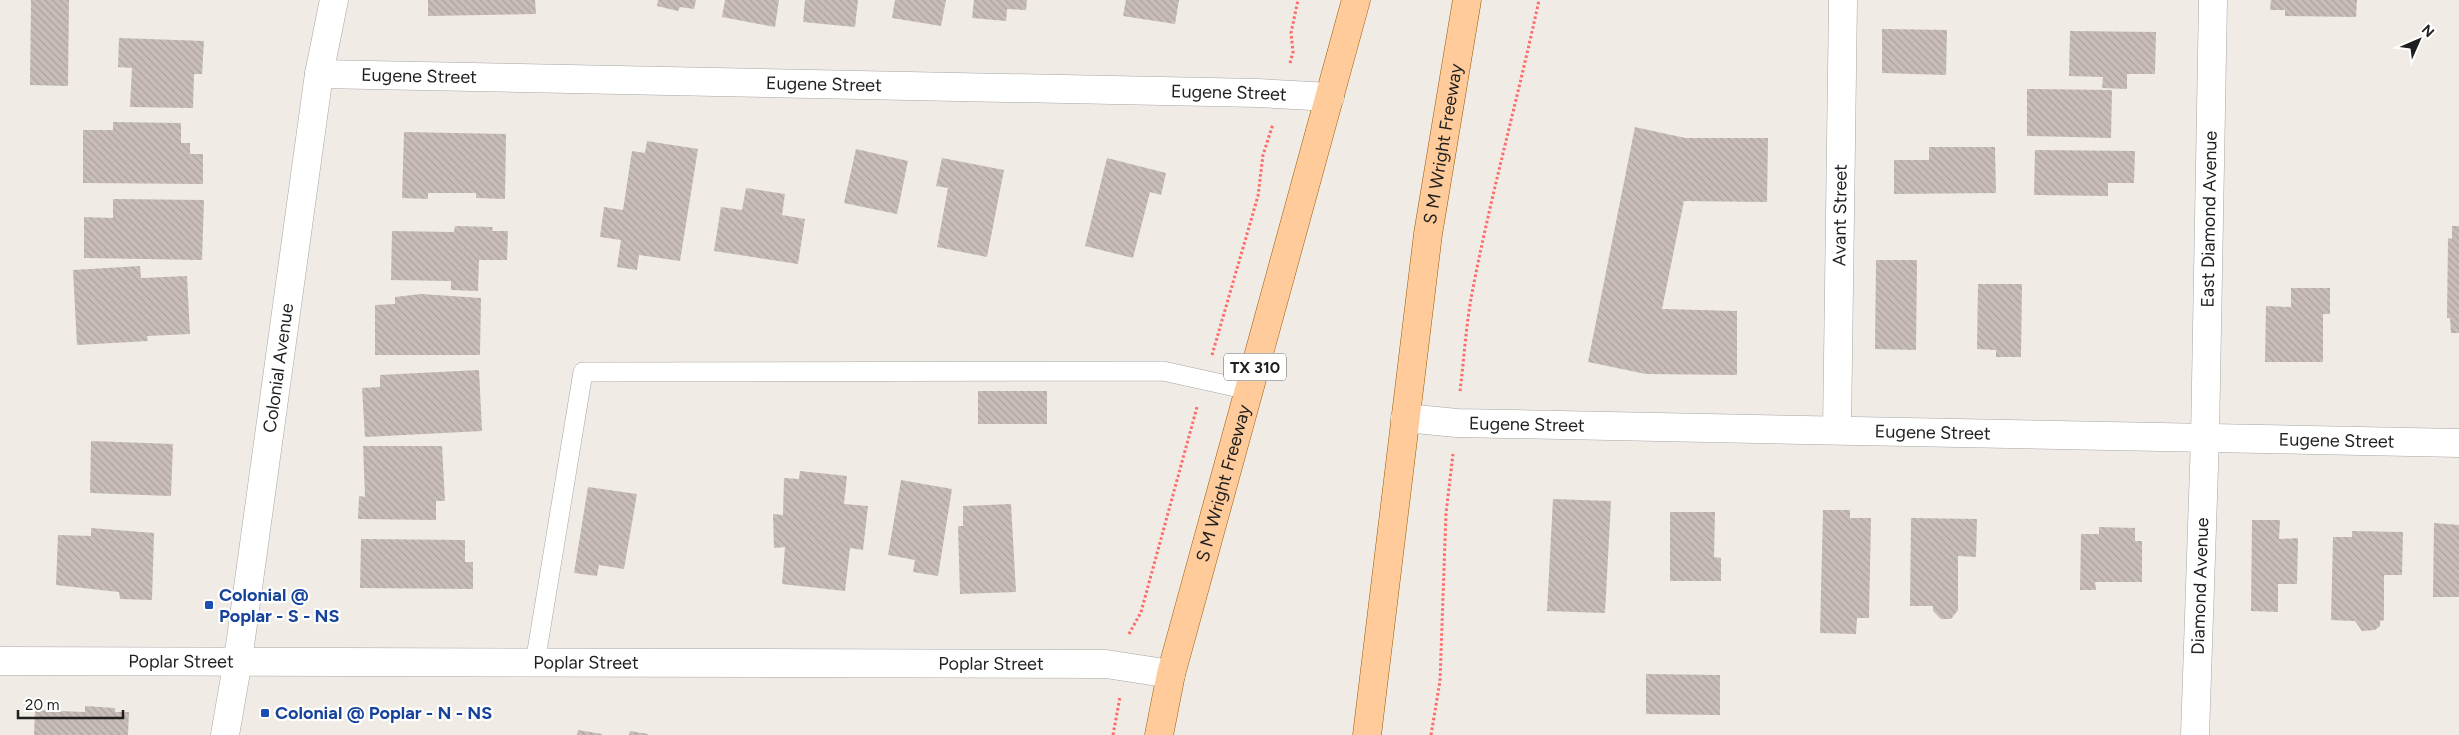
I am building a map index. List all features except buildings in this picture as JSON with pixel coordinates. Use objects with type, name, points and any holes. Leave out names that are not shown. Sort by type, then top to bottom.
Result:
[{"type":"main road","name":"S M Wright Freeway","points":[[1160,735],[1171,674],[1356,0]]},
{"type":"main road","name":"S M Wright Freeway","points":[[1367,735],[1428,234],[1467,0]]},
{"type":"street","name":"Colonial Avenue","points":[[225,735],[238,660],[319,74],[334,0]]},
{"type":"street","name":"Avant Street","points":[[1837,430],[1843,0]]},
{"type":"street","name":"East Diamond Avenue","points":[[2205,438],[2213,0]]},
{"type":"street","name":"Eugene Street","points":[[319,74],[1274,93],[1330,97]]},
{"type":"street","name":"Eugene Street","points":[[1405,418],[1457,422],[2459,443]]},
{"type":"street","name":"Diamond Avenue","points":[[2195,735],[2205,438]]},
{"type":"street","name":"Poplar Street","points":[[0,660],[1106,664],[1171,674]]},
{"type":"lane","points":[[535,663],[583,372],[1163,371],[1249,390]]},
{"type":"path","points":[[1432,735],[1440,681],[1446,513],[1471,295],[1498,170],[1524,71],[1539,0]]},
{"type":"place","name":"Colonial @ Poplar - S - NS","points":[[209,605]]},
{"type":"place","name":"Colonial @ Poplar - N - NS","points":[[265,713]]}]
